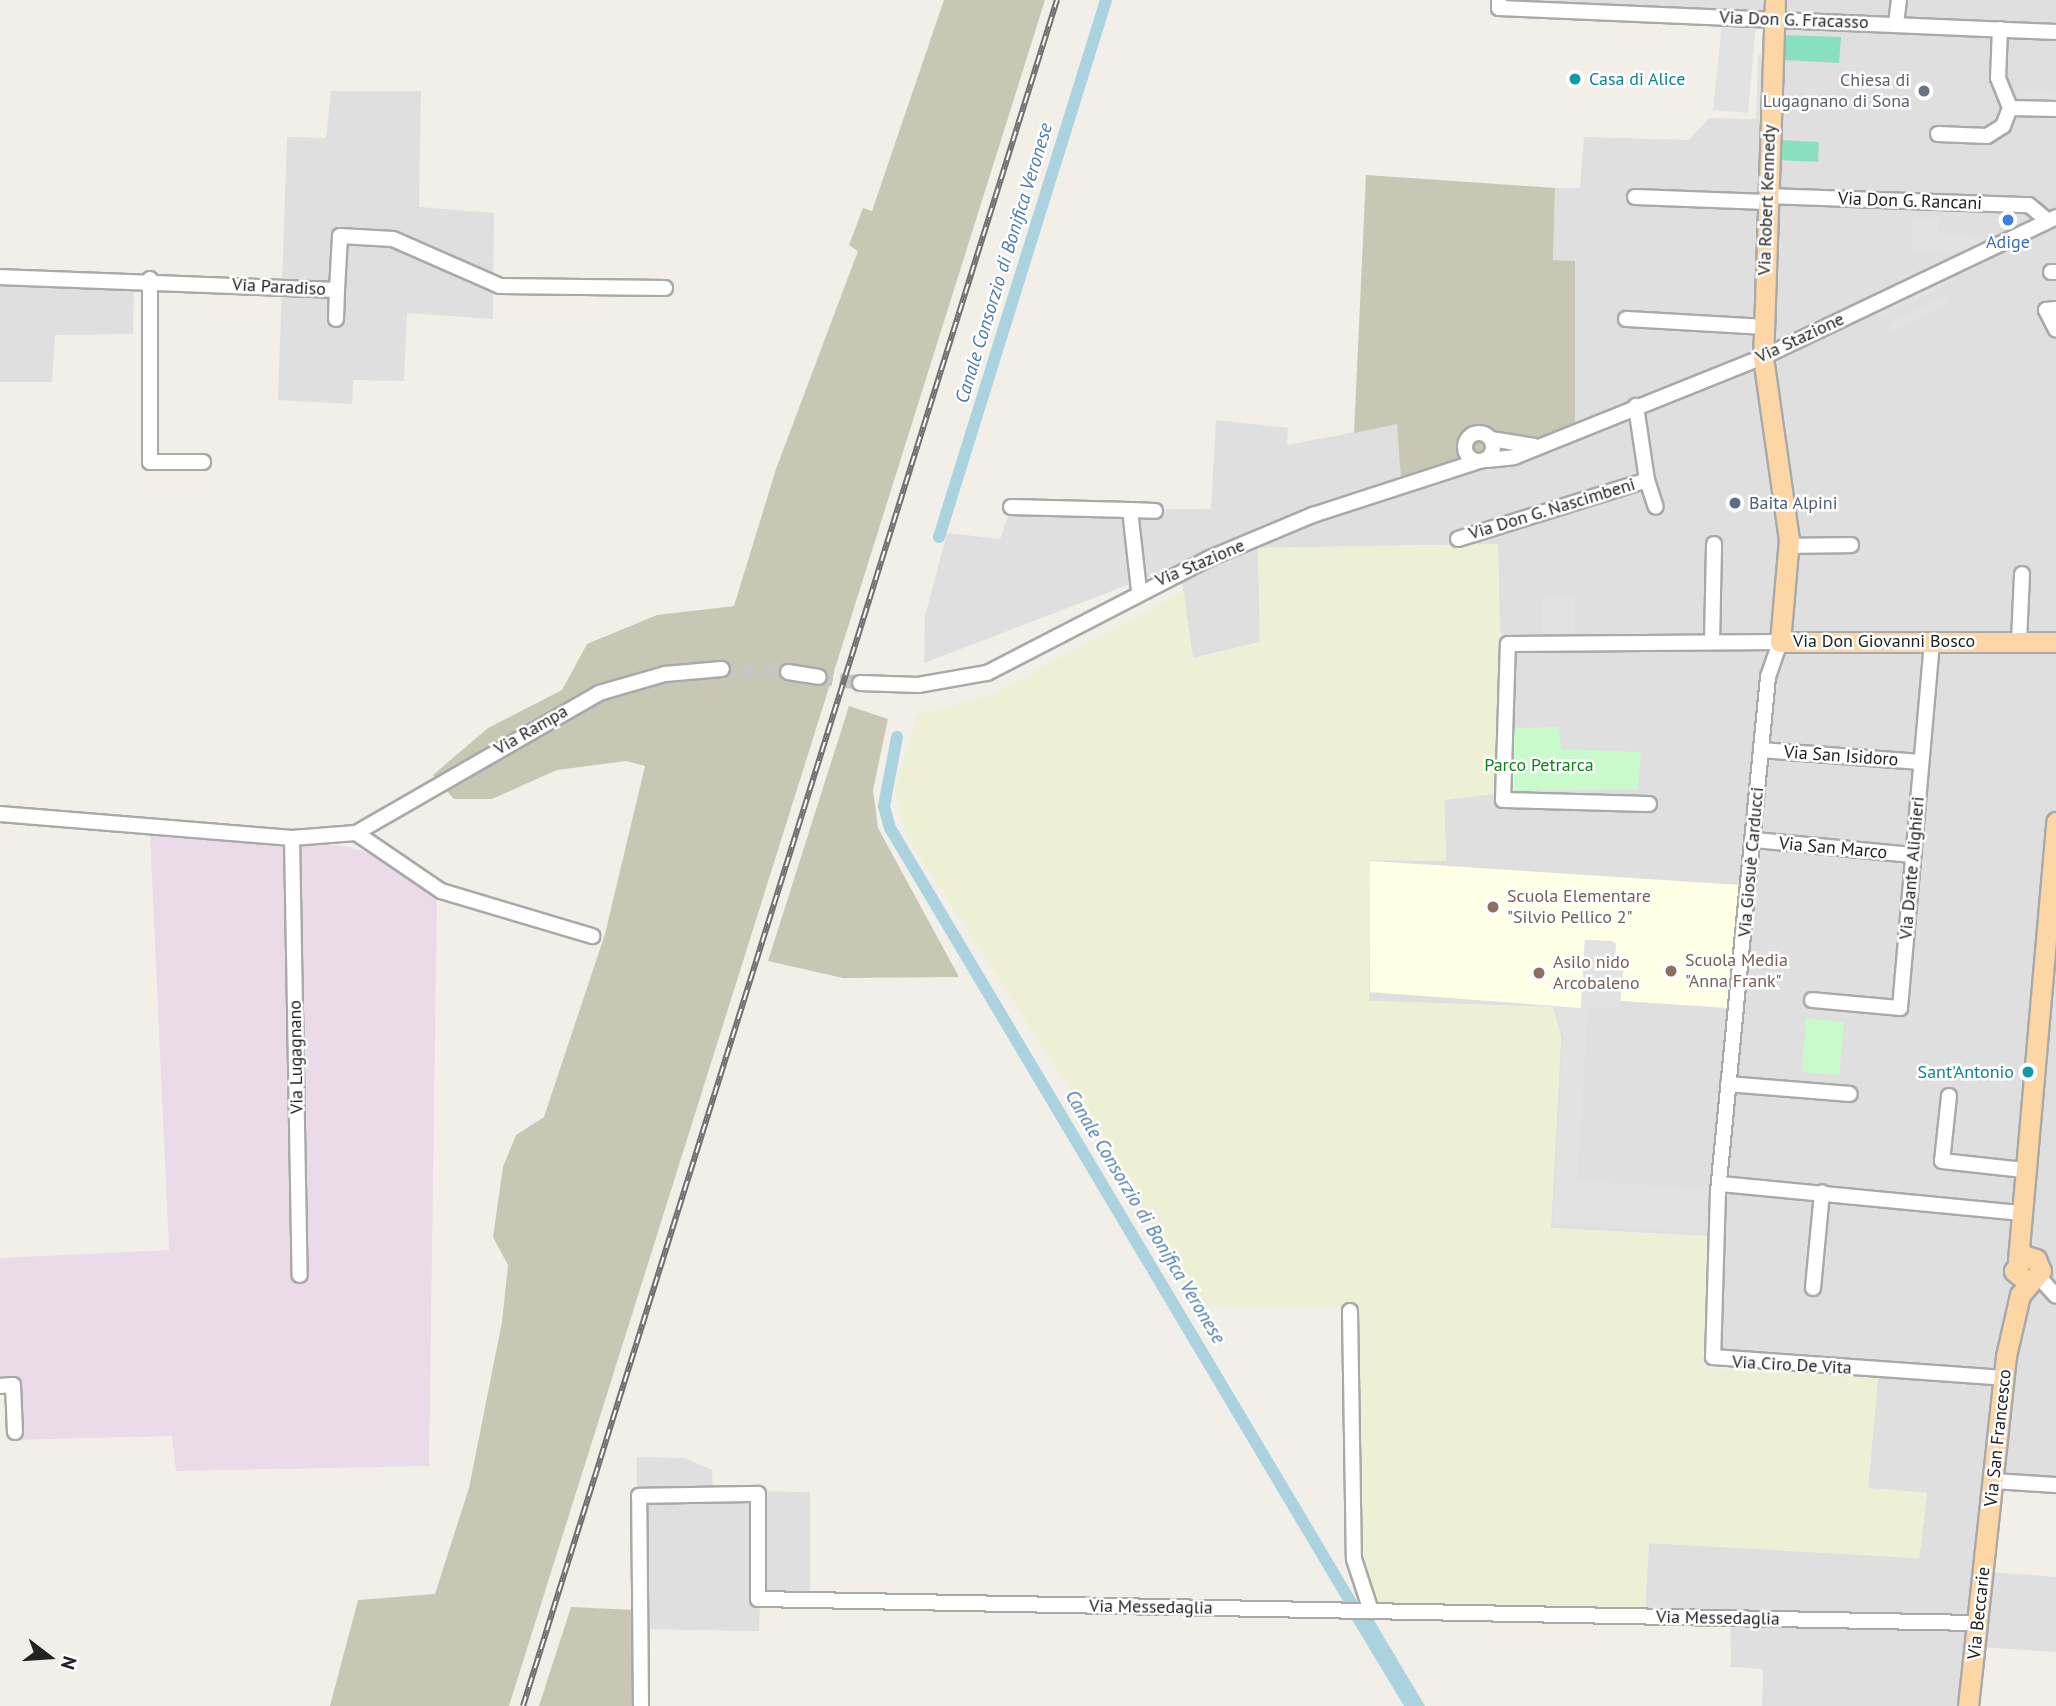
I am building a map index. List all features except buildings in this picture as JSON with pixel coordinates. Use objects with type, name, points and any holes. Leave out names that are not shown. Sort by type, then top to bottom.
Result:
[{"type":"main road","name":"Via Robert Kennedy","points":[[1775,10],[1766,199],[1763,357],[1788,545],[1780,642]]},
{"type":"main road","name":"Via Don Giovanni Bosco","points":[[1780,642],[2056,642]]},
{"type":"main road","name":"Via San Francesco","points":[[1989,1520],[2006,1356],[2026,1270],[2020,1217],[2052,896],[2056,822]]},
{"type":"main road","name":"Via Beccarie","points":[[1968,1706],[1989,1520]]},
{"type":"street","points":[[1896,24],[1899,0]]},
{"type":"street","name":"Via Don G. Fracasso","points":[[1499,4],[1775,10],[1896,24],[2056,32]]},
{"type":"street","points":[[1938,134],[1987,136],[2003,126],[2010,108],[1998,78],[2000,29]]},
{"type":"street","points":[[2010,108],[2056,109]]},
{"type":"street","name":"Via Don G. Rancani","points":[[1635,197],[2029,205],[2051,219]]},
{"type":"street","name":"Via Stazione","points":[[860,683],[918,685],[987,673],[1139,590],[1313,515],[1481,461],[1539,446],[1763,357],[2051,219]]},
{"type":"street","name":"Via Paradiso","points":[[0,277],[150,279],[337,290],[340,236],[393,239],[500,286],[665,288]]},
{"type":"street","points":[[150,279],[150,462],[203,462]]},
{"type":"street","points":[[336,319],[337,290]]},
{"type":"street","points":[[2056,309],[2046,310],[2056,330]]},
{"type":"street","points":[[1626,319],[1763,327]]},
{"type":"street","name":"Via Don G. Nascimbeni","points":[[1636,406],[1647,480],[1656,507]]},
{"type":"street","name":"Via Stazione","points":[[1426,478],[1465,447],[1473,434],[1539,446]]},
{"type":"street","points":[[1465,447],[1481,461],[1491,439]]},
{"type":"street","name":"Via Don G. Nascimbeni","points":[[1458,539],[1647,480]]},
{"type":"street","points":[[1011,508],[1155,511]]},
{"type":"street","points":[[1130,510],[1139,590]]},
{"type":"street","points":[[1712,642],[1714,544]]},
{"type":"street","points":[[1788,545],[1851,545]]},
{"type":"street","points":[[2019,641],[2022,574]]},
{"type":"street","name":"Via Dante Alighieri","points":[[1812,1000],[1900,1008],[1932,640]]},
{"type":"street","name":"Via Don Giovanni Bosco","points":[[1649,804],[1503,800],[1504,650],[1514,641],[1780,642]]},
{"type":"street","name":"Via Giosuè Carducci","points":[[1720,1184],[1768,677],[1780,642]]},
{"type":"street","name":"Via Rampa","points":[[0,814],[292,838],[356,833],[599,693],[664,674],[722,669]]},
{"type":"street","points":[[788,672],[819,677]]},
{"type":"street","name":"Via San Isidoro","points":[[1761,750],[1921,762]]},
{"type":"street","points":[[356,833],[441,891],[592,936]]},
{"type":"street","name":"Via Lugagnano","points":[[292,838],[300,1275]]},
{"type":"street","name":"Via San Marco","points":[[1754,840],[1913,855]]},
{"type":"street","points":[[1728,1084],[1850,1094]]},
{"type":"street","points":[[1949,1096],[1942,1161],[2024,1170]]},
{"type":"street","points":[[1720,1184],[1822,1192],[2020,1217]]},
{"type":"street","name":"Via Ciro De Vita","points":[[1720,1184],[1711,1349],[1718,1361],[2004,1378]]},
{"type":"street","points":[[1813,1288],[1822,1192]]},
{"type":"street","points":[[2026,1270],[2056,1296]]},
{"type":"street","points":[[1350,1311],[1353,1559],[1371,1611]]},
{"type":"street","points":[[0,1386],[13,1385],[15,1432]]},
{"type":"street","points":[[1993,1481],[2056,1485]]},
{"type":"street","name":"Via Messedaglia","points":[[641,1706],[639,1496],[758,1494],[758,1599],[1979,1623]]},
{"type":"shaded area","points":[[944,0],[1045,0],[509,1706],[330,1706],[358,1600],[435,1594],[469,1488],[502,1322],[508,1265],[493,1237],[503,1167],[516,1135],[544,1117],[605,934],[645,766],[626,761],[557,770],[492,799],[454,799],[433,775],[488,728],[562,690],[587,644],[657,615],[734,606],[776,469],[858,251],[849,245],[863,208],[872,211]]},
{"type":"shaded area","points":[[1504,0],[2056,0],[2056,1481],[1986,1478],[1975,1571],[2056,1577],[2056,1652],[1966,1646],[1960,1706],[1762,1706],[1763,1669],[1731,1667],[1730,1617],[1645,1614],[1648,1543],[1919,1558],[1927,1493],[1868,1488],[1878,1378],[1721,1357],[1715,1349],[1708,1236],[1551,1228],[1561,1037],[1553,1007],[1369,1001],[1370,860],[1446,861],[1444,800],[1514,791],[1513,651],[1500,632],[1498,544],[1258,548],[1260,642],[1193,658],[1182,584],[1159,573],[924,663],[925,616],[947,533],[1000,539],[1010,511],[1211,509],[1216,420],[1288,428],[1287,445],[1398,424],[1401,479],[1575,261],[1553,260],[1555,188],[1580,188],[1584,137],[1689,140],[1709,118],[1779,120],[1783,12]]},
{"type":"shaded area","points":[[1722,23],[1756,25],[1748,113],[1713,110]]},
{"type":"shaded area","points":[[1758,55],[1765,55],[1763,119],[1756,119]]},
{"type":"shaded area","points":[[331,91],[421,91],[419,207],[494,213],[493,319],[407,313],[404,381],[353,380],[352,404],[278,400],[287,137],[326,138]]},
{"type":"shaded area","points":[[2021,91],[2055,91],[2056,101],[2025,100]]},
{"type":"shaded area","points":[[1366,175],[1555,188],[1553,260],[1575,261],[1575,426],[1401,479],[1397,424],[1354,433]]},
{"type":"shaded area","points":[[1912,218],[1939,219],[1939,233],[1983,236],[1983,243],[1956,254],[1912,251]]},
{"type":"shaded area","points":[[1771,240],[1781,241],[1776,316],[1765,314]]},
{"type":"shaded area","points":[[1952,272],[1956,279],[1881,319],[1876,311]]},
{"type":"shaded area","points":[[0,283],[134,284],[133,334],[55,335],[52,382],[0,382]]},
{"type":"shaded area","points":[[1945,295],[1948,304],[1892,331],[1888,324]]},
{"type":"shaded area","points":[[1498,544],[1502,793],[1444,800],[1446,861],[1370,860],[1369,1001],[1553,1007],[1561,1037],[1551,1228],[1707,1237],[1703,1368],[1878,1378],[1868,1488],[1927,1493],[1919,1558],[1649,1543],[1645,1614],[1375,1605],[1359,1534],[1357,1308],[1196,1306],[1100,1135],[907,838],[895,787],[917,715],[990,695],[1184,591],[1192,659],[1261,643],[1258,548]]},
{"type":"shaded area","points":[[1575,598],[1575,634],[1542,634],[1541,599]]},
{"type":"shaded area","points":[[849,706],[888,719],[873,790],[878,828],[959,977],[843,978],[768,961]]},
{"type":"shaded area","points":[[150,833],[346,846],[377,856],[437,896],[429,1466],[176,1471],[172,1436],[11,1440],[10,1392],[0,1392],[0,1258],[169,1250]]},
{"type":"shaded area","points":[[1370,861],[1741,885],[1727,1008],[1609,1000],[1613,941],[1585,940],[1581,1008],[1370,992]]},
{"type":"shaded area","points":[[1585,941],[1616,943],[1615,961],[1624,962],[1620,1009],[1581,1007]]},
{"type":"shaded area","points":[[1556,1008],[1588,1009],[1577,1181],[1711,1189],[1709,1234],[1553,1224],[1563,1037]]},
{"type":"shaded area","points":[[637,1457],[684,1458],[712,1470],[713,1491],[810,1492],[810,1596],[760,1604],[759,1631],[636,1629]]},
{"type":"shaded area","points":[[571,1607],[635,1610],[636,1706],[539,1706]]},
{"type":"green space","points":[[1785,35],[1841,37],[1839,63],[1784,60]]},
{"type":"green space","points":[[1780,140],[1819,142],[1818,162],[1779,160]]},
{"type":"green space","name":"Parco Petrarca","points":[[1559,727],[1561,749],[1641,752],[1638,789],[1514,791],[1514,728]]},
{"type":"green space","points":[[1806,1018],[1844,1022],[1839,1075],[1802,1072]]},
{"type":"water","points":[[1372,1617],[1425,1706],[1404,1706],[1351,1618]]},
{"type":"waterway","name":"Canale Consorzio di Bonifica Veronese","points":[[939,537],[1106,0]]},
{"type":"waterway","name":"Canale Consorzio di Bonifica Veronese","points":[[897,737],[884,806],[890,828],[1359,1616]]},
{"type":"tunnel","points":[[722,669],[788,672]]},
{"type":"tunnel","points":[[819,677],[860,683]]},
{"type":"railway","points":[[523,1706],[1057,0]]},
{"type":"place","name":"Casa di Alice","points":[[1575,79]]},
{"type":"place","name":"Chiesa di Lugagnano di Sona","points":[[1924,91]]},
{"type":"place","name":"Adige","points":[[2008,220]]},
{"type":"place","name":"Baita Alpini","points":[[1735,503]]},
{"type":"place","name":"Scuola Elementare \"Silvio Pellico 2\"","points":[[1493,907]]},
{"type":"place","name":"Scuola Media \"Anna Frank\"","points":[[1671,971]]},
{"type":"place","name":"Asilo nido Arcobaleno","points":[[1539,973]]},
{"type":"place","name":"Sant'Antonio","points":[[2028,1072]]}]
